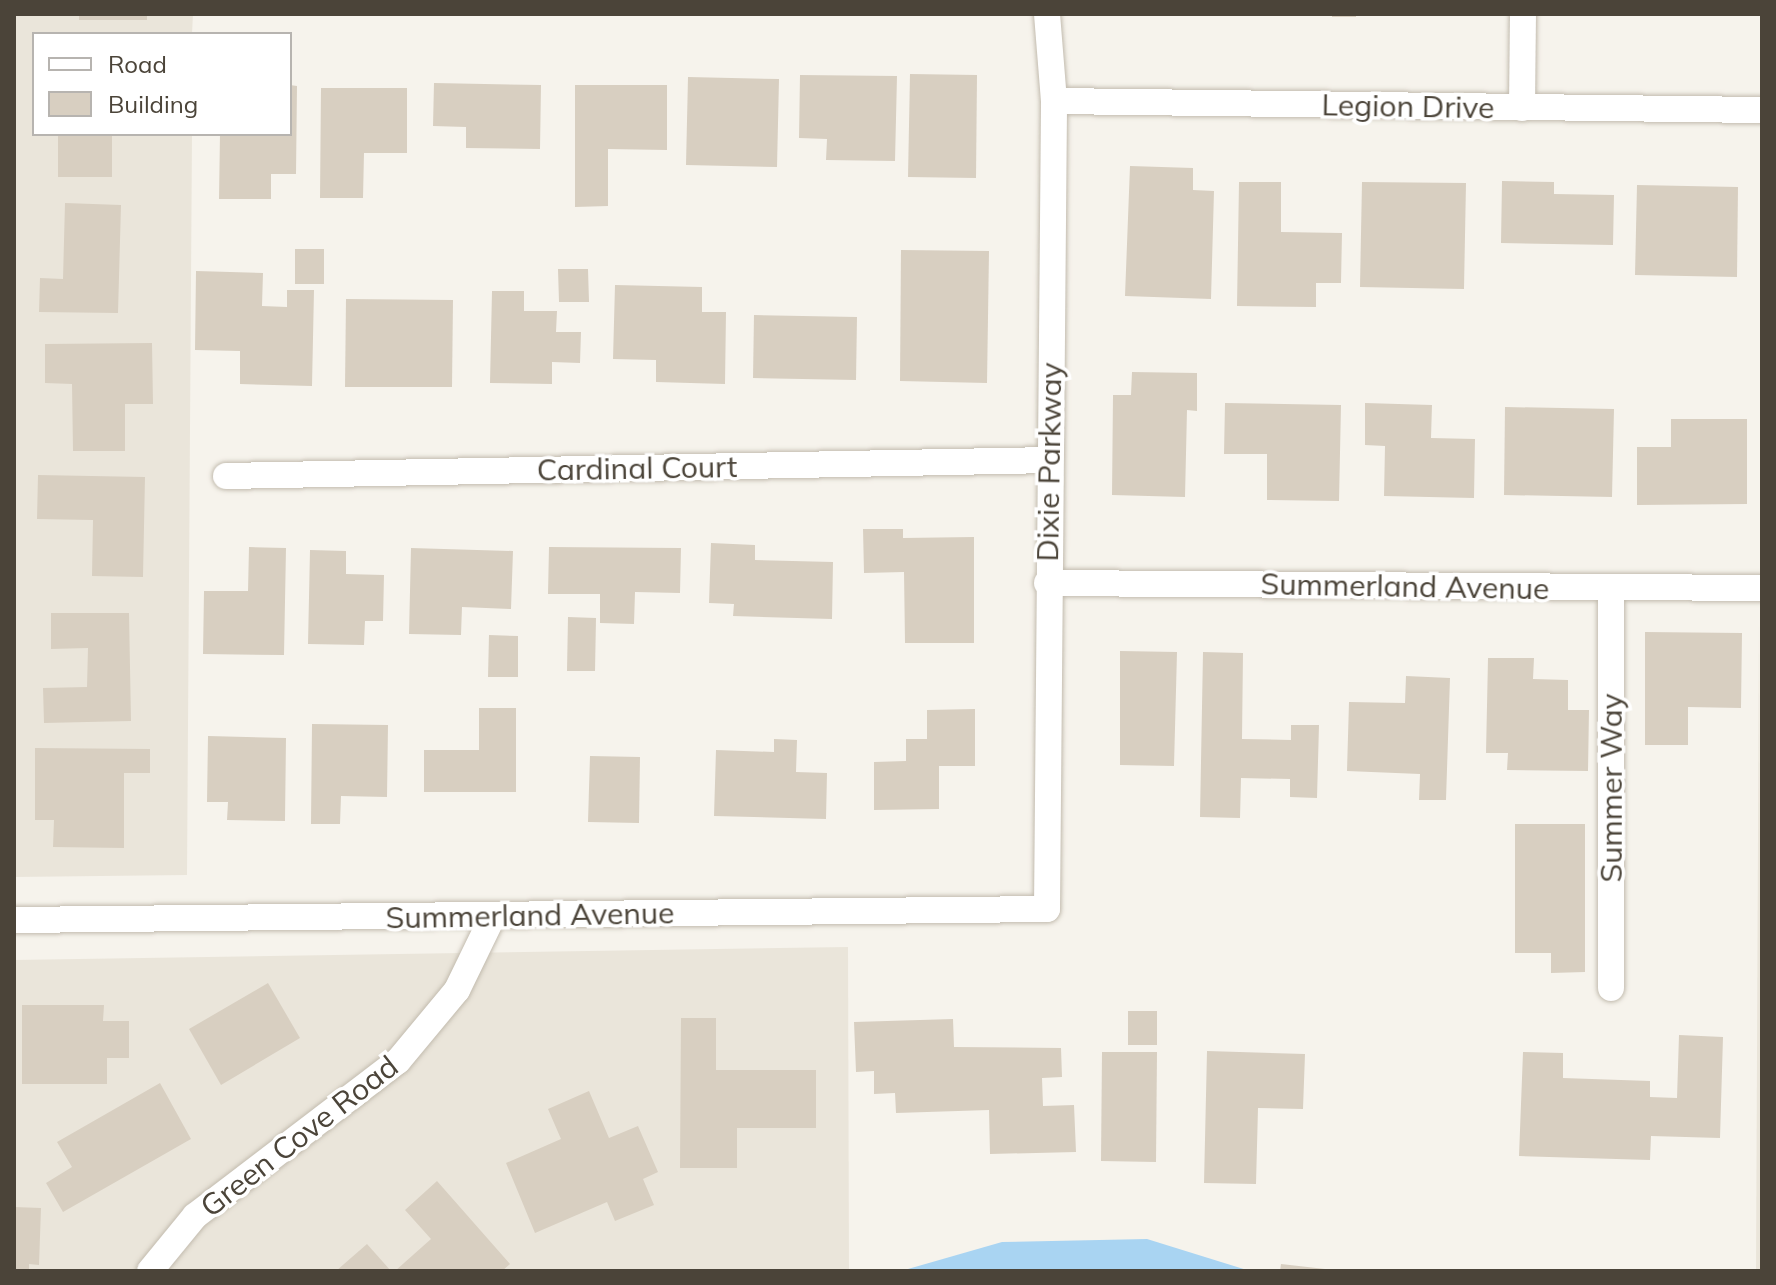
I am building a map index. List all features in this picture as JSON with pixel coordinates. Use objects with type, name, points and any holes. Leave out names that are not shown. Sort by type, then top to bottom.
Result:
[{"type":"street","name":"Dixie Parkway","points":[[1047,14],[1054,101],[1047,583],[1047,909]]},
{"type":"street","points":[[1522,108],[1523,14]]},
{"type":"street","name":"Legion Drive","points":[[1054,101],[1762,110]]},
{"type":"street","name":"Cardinal Court","points":[[226,476],[1049,460]]},
{"type":"street","name":"Summerland Avenue","points":[[1047,583],[1762,588]]},
{"type":"street","name":"Summer Way","points":[[1611,588],[1611,988]]},
{"type":"street","name":"Summerland Avenue","points":[[14,920],[1047,909]]},
{"type":"street","name":"Green Cove Road","points":[[150,1271],[195,1216],[398,1061],[457,990],[493,916]]},
{"type":"shaded area","points":[[14,14],[193,14],[192,32],[32,32],[32,136],[192,136],[187,875],[14,877]]},
{"type":"shaded area","points":[[1759,620],[1762,1271],[1756,1271]]},
{"type":"shaded area","points":[[848,947],[849,1271],[14,1271],[14,960]]},
{"type":"water","points":[[1147,1239],[1250,1271],[901,1271],[1002,1242]]},
{"type":"building","points":[[79,14],[147,14],[147,20],[79,20]]},
{"type":"building","points":[[1332,14],[1356,14],[1356,17],[1332,17]]},
{"type":"building","points":[[910,74],[977,75],[976,178],[908,177]]},
{"type":"building","points":[[800,75],[897,76],[895,161],[826,160],[827,139],[799,138]]},
{"type":"building","points":[[688,77],[779,79],[777,167],[686,165]]},
{"type":"building","points":[[434,83],[541,85],[540,149],[466,148],[466,127],[433,126]]},
{"type":"building","points":[[292,85],[297,86],[296,174],[271,174],[271,199],[219,199],[220,136],[292,136]]},
{"type":"building","points":[[575,85],[667,85],[667,150],[608,149],[608,206],[575,207]]},
{"type":"building","points":[[321,88],[407,88],[407,153],[364,153],[363,198],[320,198]]},
{"type":"building","points":[[58,136],[112,136],[112,177],[58,177]]},
{"type":"building","points":[[1130,166],[1193,168],[1193,190],[1214,191],[1211,299],[1125,296]]},
{"type":"building","points":[[1502,181],[1554,182],[1554,194],[1614,195],[1613,245],[1501,243]]},
{"type":"building","points":[[1239,182],[1281,182],[1281,232],[1342,233],[1341,283],[1316,283],[1316,307],[1237,306]]},
{"type":"building","points":[[1362,182],[1466,183],[1464,289],[1360,287]]},
{"type":"building","points":[[1637,185],[1738,187],[1737,277],[1635,275]]},
{"type":"building","points":[[65,203],[121,205],[118,313],[39,312],[40,278],[63,279]]},
{"type":"building","points":[[295,249],[324,249],[324,284],[295,284]]},
{"type":"building","points":[[901,250],[989,251],[987,383],[900,381]]},
{"type":"building","points":[[558,269],[588,269],[589,302],[559,302]]},
{"type":"building","points":[[196,271],[263,273],[262,306],[287,307],[287,290],[314,290],[312,386],[240,384],[240,351],[195,350]]},
{"type":"building","points":[[615,285],[702,287],[702,312],[726,312],[725,384],[656,382],[656,360],[613,359]]},
{"type":"building","points":[[492,291],[524,291],[524,311],[557,311],[556,332],[581,332],[580,363],[552,362],[552,384],[490,383]]},
{"type":"building","points":[[346,299],[453,300],[452,387],[345,387]]},
{"type":"building","points":[[754,315],[857,317],[856,380],[753,378]]},
{"type":"building","points":[[152,343],[153,404],[125,404],[125,451],[73,451],[72,384],[45,383],[45,344]]},
{"type":"building","points":[[1132,372],[1197,373],[1197,411],[1187,410],[1185,497],[1112,495],[1113,395],[1131,395]]},
{"type":"building","points":[[1225,403],[1341,405],[1339,501],[1267,500],[1267,454],[1224,454]]},
{"type":"building","points":[[1365,403],[1432,405],[1431,438],[1475,439],[1474,498],[1384,496],[1385,446],[1365,445]]},
{"type":"building","points":[[1505,407],[1614,409],[1612,497],[1504,495]]},
{"type":"building","points":[[1671,419],[1747,419],[1747,504],[1637,505],[1637,447],[1671,447]]},
{"type":"building","points":[[38,475],[145,477],[143,577],[92,576],[93,520],[37,519]]},
{"type":"building","points":[[863,529],[903,529],[903,538],[974,537],[974,643],[905,643],[904,572],[864,573]]},
{"type":"building","points":[[711,543],[755,545],[755,560],[833,562],[832,619],[733,616],[734,604],[709,603]]},
{"type":"building","points":[[249,547],[286,548],[284,655],[203,654],[204,591],[248,591]]},
{"type":"building","points":[[549,547],[681,548],[680,593],[635,592],[634,624],[600,623],[600,594],[548,594]]},
{"type":"building","points":[[411,548],[513,551],[511,609],[462,607],[461,635],[409,634]]},
{"type":"building","points":[[310,550],[346,551],[346,574],[384,575],[383,621],[365,621],[364,645],[308,644]]},
{"type":"building","points":[[51,613],[129,613],[131,721],[44,723],[43,688],[87,687],[88,648],[51,649]]},
{"type":"building","points":[[568,617],[596,618],[595,671],[567,671]]},
{"type":"building","points":[[1645,632],[1742,633],[1741,708],[1688,707],[1688,745],[1645,745]]},
{"type":"building","points":[[489,635],[518,636],[518,677],[488,677]]},
{"type":"building","points":[[1120,651],[1177,652],[1174,766],[1120,765]]},
{"type":"building","points":[[1203,652],[1243,653],[1242,739],[1291,740],[1291,725],[1319,725],[1317,798],[1290,797],[1290,779],[1241,778],[1240,818],[1200,817]]},
{"type":"building","points":[[1488,658],[1534,658],[1533,679],[1568,680],[1568,710],[1589,710],[1588,771],[1507,770],[1508,753],[1486,753]]},
{"type":"building","points":[[1406,676],[1450,678],[1446,800],[1419,800],[1420,774],[1347,771],[1349,702],[1405,703]]},
{"type":"building","points":[[479,708],[516,708],[516,792],[424,792],[424,750],[479,750]]},
{"type":"building","points":[[975,709],[975,766],[939,766],[939,809],[874,810],[874,762],[906,761],[906,739],[927,739],[927,710]]},
{"type":"building","points":[[312,724],[388,725],[387,797],[341,796],[340,824],[311,824]]},
{"type":"building","points":[[208,736],[286,738],[285,821],[227,820],[228,802],[207,802]]},
{"type":"building","points":[[774,739],[797,740],[796,772],[827,773],[826,819],[714,816],[716,750],[774,752]]},
{"type":"building","points":[[35,748],[150,749],[150,773],[124,773],[124,848],[53,847],[54,820],[35,820]]},
{"type":"building","points":[[590,756],[640,757],[639,823],[588,822]]},
{"type":"building","points":[[1515,824],[1585,824],[1585,972],[1551,973],[1551,953],[1515,953]]},
{"type":"building","points":[[268,983],[300,1038],[221,1085],[189,1029]]},
{"type":"building","points":[[22,1005],[104,1005],[103,1021],[129,1021],[129,1058],[107,1058],[107,1084],[22,1084]]},
{"type":"building","points":[[1128,1011],[1157,1011],[1157,1045],[1128,1045]]},
{"type":"building","points":[[681,1018],[716,1018],[716,1070],[816,1070],[816,1128],[737,1128],[737,1168],[680,1168]]},
{"type":"building","points":[[953,1019],[954,1047],[1061,1048],[1062,1077],[1042,1078],[1043,1106],[1074,1105],[1076,1152],[990,1154],[989,1110],[896,1113],[895,1093],[874,1094],[874,1071],[856,1072],[854,1022]]},
{"type":"building","points":[[1679,1035],[1723,1037],[1720,1138],[1651,1136],[1650,1160],[1519,1156],[1523,1052],[1563,1053],[1563,1078],[1650,1081],[1650,1097],[1677,1098]]},
{"type":"building","points":[[1207,1051],[1305,1054],[1303,1109],[1258,1108],[1256,1184],[1204,1183]]},
{"type":"building","points":[[1102,1052],[1157,1052],[1156,1162],[1101,1161]]},
{"type":"building","points":[[160,1083],[191,1139],[63,1212],[46,1183],[72,1167],[57,1142]]},
{"type":"building","points":[[589,1091],[609,1138],[638,1126],[658,1172],[643,1179],[654,1205],[615,1221],[607,1202],[535,1233],[506,1163],[561,1139],[548,1109]]},
{"type":"building","points":[[437,1181],[510,1264],[502,1271],[395,1271],[431,1239],[405,1210]]},
{"type":"building","points":[[14,1207],[41,1208],[39,1265],[29,1264],[29,1271],[14,1271]]},
{"type":"building","points":[[367,1244],[391,1271],[336,1271]]},
{"type":"building","points":[[1281,1264],[1325,1269],[1325,1271],[1280,1271]]}]
